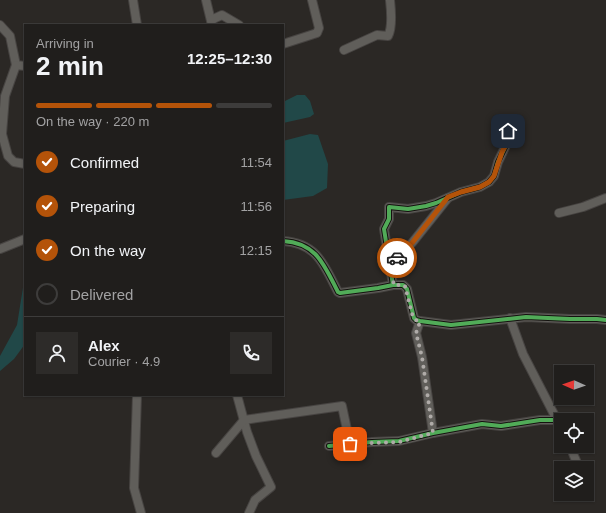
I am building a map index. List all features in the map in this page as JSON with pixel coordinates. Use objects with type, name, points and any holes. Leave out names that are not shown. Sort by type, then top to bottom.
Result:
[{"type":"street","points":[[133,0],[137,24]]},
{"type":"street","points":[[206,0],[212,22],[222,15],[237,24]]},
{"type":"street","points":[[284,44],[319,31],[312,0]]},
{"type":"street","points":[[344,50],[377,35],[388,36],[390,32],[391,16],[390,0]]},
{"type":"street","points":[[0,25],[10,36],[16,65],[2,96],[2,134],[8,156],[14,162],[24,164]]},
{"type":"street","points":[[16,65],[24,66]]},
{"type":"street","points":[[394,285],[384,230],[389,219],[389,206],[408,209],[436,203],[461,192],[480,187],[489,182],[494,176],[502,152],[508,141],[508,131]]},
{"type":"street","points":[[390,264],[412,243],[448,197]]},
{"type":"street","points":[[559,213],[583,207],[606,198]]},
{"type":"street","points":[[0,249],[24,239]]},
{"type":"street","points":[[284,241],[302,244],[314,252],[324,265],[338,292],[340,293],[394,285],[405,286],[412,314],[416,320],[420,322],[450,325],[526,317],[606,320]]},
{"type":"street","points":[[510,318],[523,354],[554,414]]},
{"type":"street","points":[[420,322],[416,333],[422,357],[433,433]]},
{"type":"street","points":[[137,396],[134,488],[141,513]]},
{"type":"street","points":[[237,396],[256,456],[271,487],[255,500],[249,513]]},
{"type":"street","points":[[216,453],[244,420],[342,406],[350,444]]},
{"type":"street","points":[[329,446],[399,442],[433,433],[482,424],[501,426],[527,422],[554,424]]},
{"type":"water","points":[[297,95],[305,95],[310,101],[314,114],[310,117],[284,123],[284,102]]},
{"type":"water","points":[[310,134],[318,135],[328,164],[327,188],[313,196],[284,200],[284,141]]},
{"type":"water","points":[[24,281],[24,345],[14,359],[0,371],[0,356],[17,325]]},
{"type":"cycle path","points":[[393,285],[384,229],[389,219],[389,207],[408,209],[426,206],[461,192],[480,187],[489,182],[494,176],[498,162],[508,141],[509,131]]},
{"type":"cycle path","points":[[284,241],[304,246],[312,251],[318,257],[340,293],[393,285],[403,285],[407,289],[414,318],[420,321],[451,325],[526,317],[606,320]]},
{"type":"cycle path","points":[[329,446],[399,441],[482,424],[501,426],[540,420],[554,420]]},
{"type":"way so far","points":[[350,444],[399,442],[433,433],[422,357],[416,333],[420,322],[416,320],[412,314],[407,289],[405,286],[394,285],[390,264],[397,258]]},
{"type":"route","points":[[397,258],[412,243],[448,197],[480,187],[489,182],[494,176],[498,162],[508,141],[508,131]]}]
